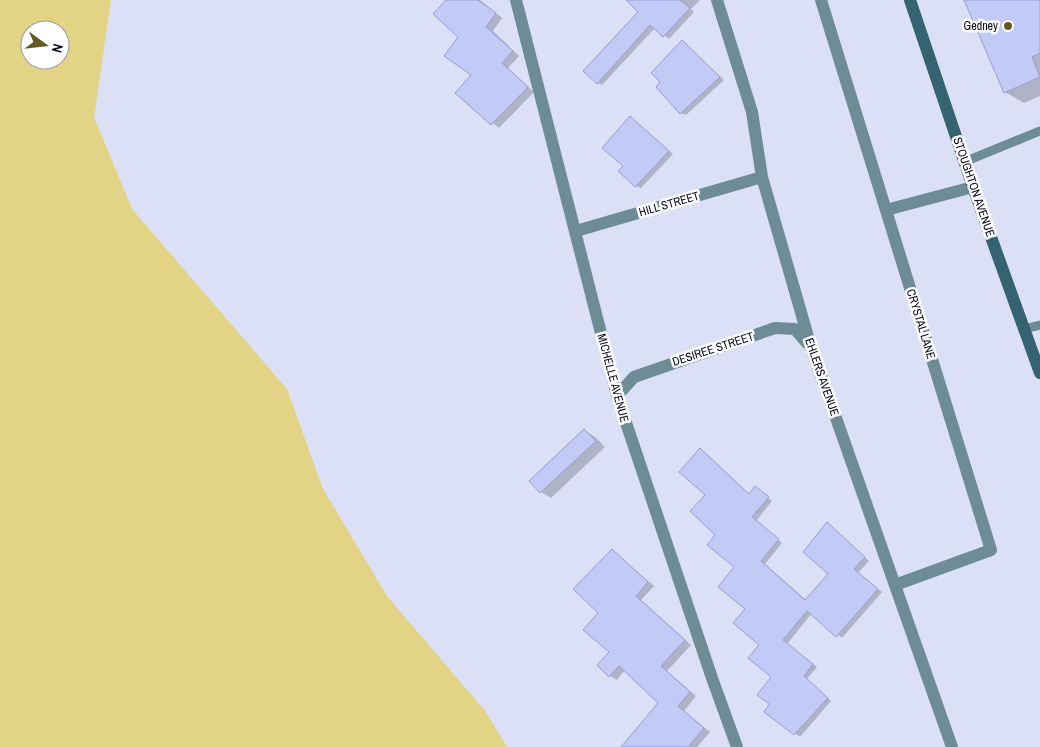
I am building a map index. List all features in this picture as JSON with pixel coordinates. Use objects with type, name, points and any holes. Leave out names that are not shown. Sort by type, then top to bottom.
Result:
[{"type":"street","name":"MICHELLE AVENUE","points":[[516,0],[617,396],[708,668],[738,747]]},
{"type":"street","name":"EHLERS AVENUE","points":[[717,0],[752,112],[762,177],[811,347],[952,747]]},
{"type":"street","name":"CRYSTAL LANE","points":[[821,0],[991,550],[896,585]]},
{"type":"street","name":"STOUGHTON AVENUE","points":[[910,0],[964,162],[1040,374]]},
{"type":"street","name":"HILL STREET","points":[[576,231],[762,177]]},
{"type":"street","points":[[886,210],[973,187]]},
{"type":"street","name":"DESIREE STREET","points":[[617,396],[634,377],[775,328],[795,329],[811,347]]},
{"type":"lane","points":[[964,162],[1040,131]]},
{"type":"lane","points":[[1024,329],[1040,325]]},
{"type":"shaded area","points":[[0,0],[111,0],[94,117],[132,209],[287,389],[323,489],[387,596],[486,712],[507,747],[0,747]]},
{"type":"building","points":[[446,0],[478,0],[496,13],[486,27],[513,51],[502,63],[528,87],[491,125],[455,93],[471,75],[444,56],[458,37],[433,14]]},
{"type":"building","points":[[626,0],[680,0],[690,8],[663,37],[650,25],[597,84],[583,71],[638,12]]},
{"type":"building","name":"Gedney","points":[[964,0],[1040,0],[1040,53],[1032,57],[1040,77],[1004,93]]},
{"type":"building","points":[[682,40],[720,77],[680,114],[656,87],[660,82],[651,73]]},
{"type":"building","points":[[630,116],[669,151],[635,187],[618,171],[623,166],[602,148]]},
{"type":"building","points":[[584,429],[596,441],[540,493],[529,481]]},
{"type":"building","points":[[700,448],[749,494],[755,486],[769,497],[752,517],[779,539],[761,561],[805,600],[828,574],[803,552],[827,522],[865,557],[854,569],[878,589],[836,637],[807,611],[783,640],[813,664],[804,676],[828,698],[794,735],[764,712],[769,704],[757,695],[771,677],[748,658],[759,645],[733,623],[745,609],[718,587],[734,567],[707,545],[715,535],[690,511],[705,495],[679,472]]},
{"type":"building","points":[[612,549],[648,582],[636,596],[685,640],[661,666],[690,692],[678,706],[704,728],[688,747],[621,747],[658,703],[619,666],[609,677],[597,665],[609,652],[583,630],[598,613],[573,589]]},
{"type":"place","name":"Gedney","points":[[1008,26]]}]
